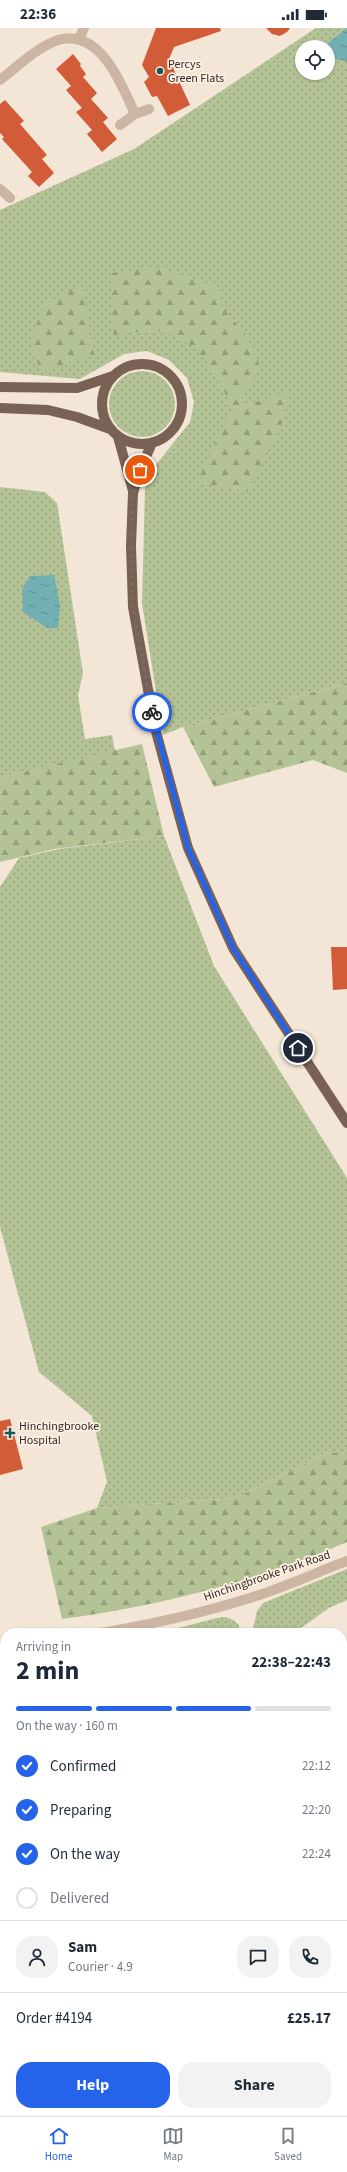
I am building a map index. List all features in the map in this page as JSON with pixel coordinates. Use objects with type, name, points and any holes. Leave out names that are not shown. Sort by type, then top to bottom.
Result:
[{"type":"main road","points":[[0,387],[77,388],[112,376],[123,368],[136,364],[150,364],[168,373],[180,389],[183,403],[181,416],[175,428],[165,438],[141,445],[118,437],[110,429],[103,414],[102,397],[112,376]]},
{"type":"main road","points":[[0,408],[48,410],[78,417],[110,429]]},
{"type":"main road","points":[[118,437],[133,493]]},
{"type":"main road","points":[[152,443],[140,470],[133,493],[131,546],[133,607],[155,728],[188,848],[233,948],[347,1123]]},
{"type":"street","points":[[79,39],[84,28]]},
{"type":"street","points":[[0,80],[38,50],[60,39],[79,39],[90,43],[101,51],[117,74],[135,114]]},
{"type":"street","points":[[120,125],[135,114],[149,109]]},
{"type":"street","points":[[0,189],[10,198]]},
{"type":"street","name":"Hinchingbrooke Park Road","points":[[129,1628],[157,1623],[214,1609],[261,1594],[347,1561]]},
{"type":"green space","points":[[316,28],[347,28],[347,683],[183,727],[163,735],[142,603],[145,488],[155,466],[190,422],[194,402],[187,378],[169,360],[147,351],[124,354],[80,379],[0,372],[0,210],[134,149],[295,42],[295,80],[335,80],[335,40],[298,40]]},
{"type":"green space","points":[[158,268],[219,287],[220,304],[246,335],[261,368],[242,394],[243,406],[289,391],[282,424],[248,492],[197,482],[232,408],[219,381],[202,356],[192,346],[180,338],[166,333],[146,331],[114,335],[110,273]]},
{"type":"green space","points":[[82,284],[94,354],[41,372],[30,340],[45,304]]},
{"type":"green space","points":[[142,371],[154,374],[165,381],[172,392],[175,404],[172,416],[165,427],[154,434],[142,437],[130,434],[119,427],[112,416],[109,404],[112,392],[119,381],[130,374]]},
{"type":"green space","points":[[0,487],[45,492],[57,503],[83,673],[78,695],[85,739],[112,735],[115,751],[0,777]]},
{"type":"green space","points":[[347,683],[347,773],[313,760],[214,787],[183,727]]},
{"type":"green space","points":[[142,744],[164,836],[54,849],[0,862],[0,777]]},
{"type":"green space","points":[[164,836],[214,966],[347,1178],[347,1454],[328,1452],[236,1498],[97,1508],[107,1482],[92,1416],[39,1372],[0,1227],[0,887],[19,858],[59,849]]},
{"type":"green space","points":[[328,1452],[347,1454],[347,1542],[278,1569],[208,1590],[136,1607],[62,1619],[41,1527],[97,1508],[236,1498]]},
{"type":"green space","points":[[347,1569],[347,1600],[329,1608],[301,1628],[253,1628],[257,1611],[263,1603]]},
{"type":"green space","points":[[226,1617],[233,1620],[239,1625],[239,1628],[178,1628]]},
{"type":"water","points":[[347,28],[347,61],[335,59],[335,40],[332,40]]},
{"type":"water","points":[[54,575],[60,605],[58,628],[47,628],[23,612],[22,589],[30,576]]},
{"type":"building","name":"Percys Green Flats","points":[[156,28],[220,28],[221,31],[174,47],[169,59],[190,105],[168,116],[157,96],[152,97],[144,82],[149,77],[142,65]]},
{"type":"building","points":[[266,28],[290,28],[287,32],[280,36],[272,34]]},
{"type":"building","points":[[73,54],[81,64],[80,66],[86,74],[83,77],[97,93],[91,99],[108,118],[103,122],[117,139],[102,152],[87,134],[92,130],[76,112],[82,108],[66,90],[71,86],[56,69]]},
{"type":"building","points":[[5,100],[24,121],[20,124],[47,155],[42,159],[54,173],[39,187],[28,176],[32,172],[2,139],[4,137],[0,133],[0,104]]},
{"type":"building","points":[[331,947],[347,947],[347,989],[333,990]]},
{"type":"building","points":[[10,1419],[23,1469],[0,1475],[0,1421]]},
{"type":"way so far","points":[[140,470],[133,493],[131,546],[133,607],[152,712]]},
{"type":"place","name":"Percys Green Flats","points":[[160,71]]},
{"type":"place","name":"Hinchingbrooke Hospital","points":[[10,1433]]},
{"type":"route","points":[[152,712],[188,848],[233,948],[298,1048]]}]
